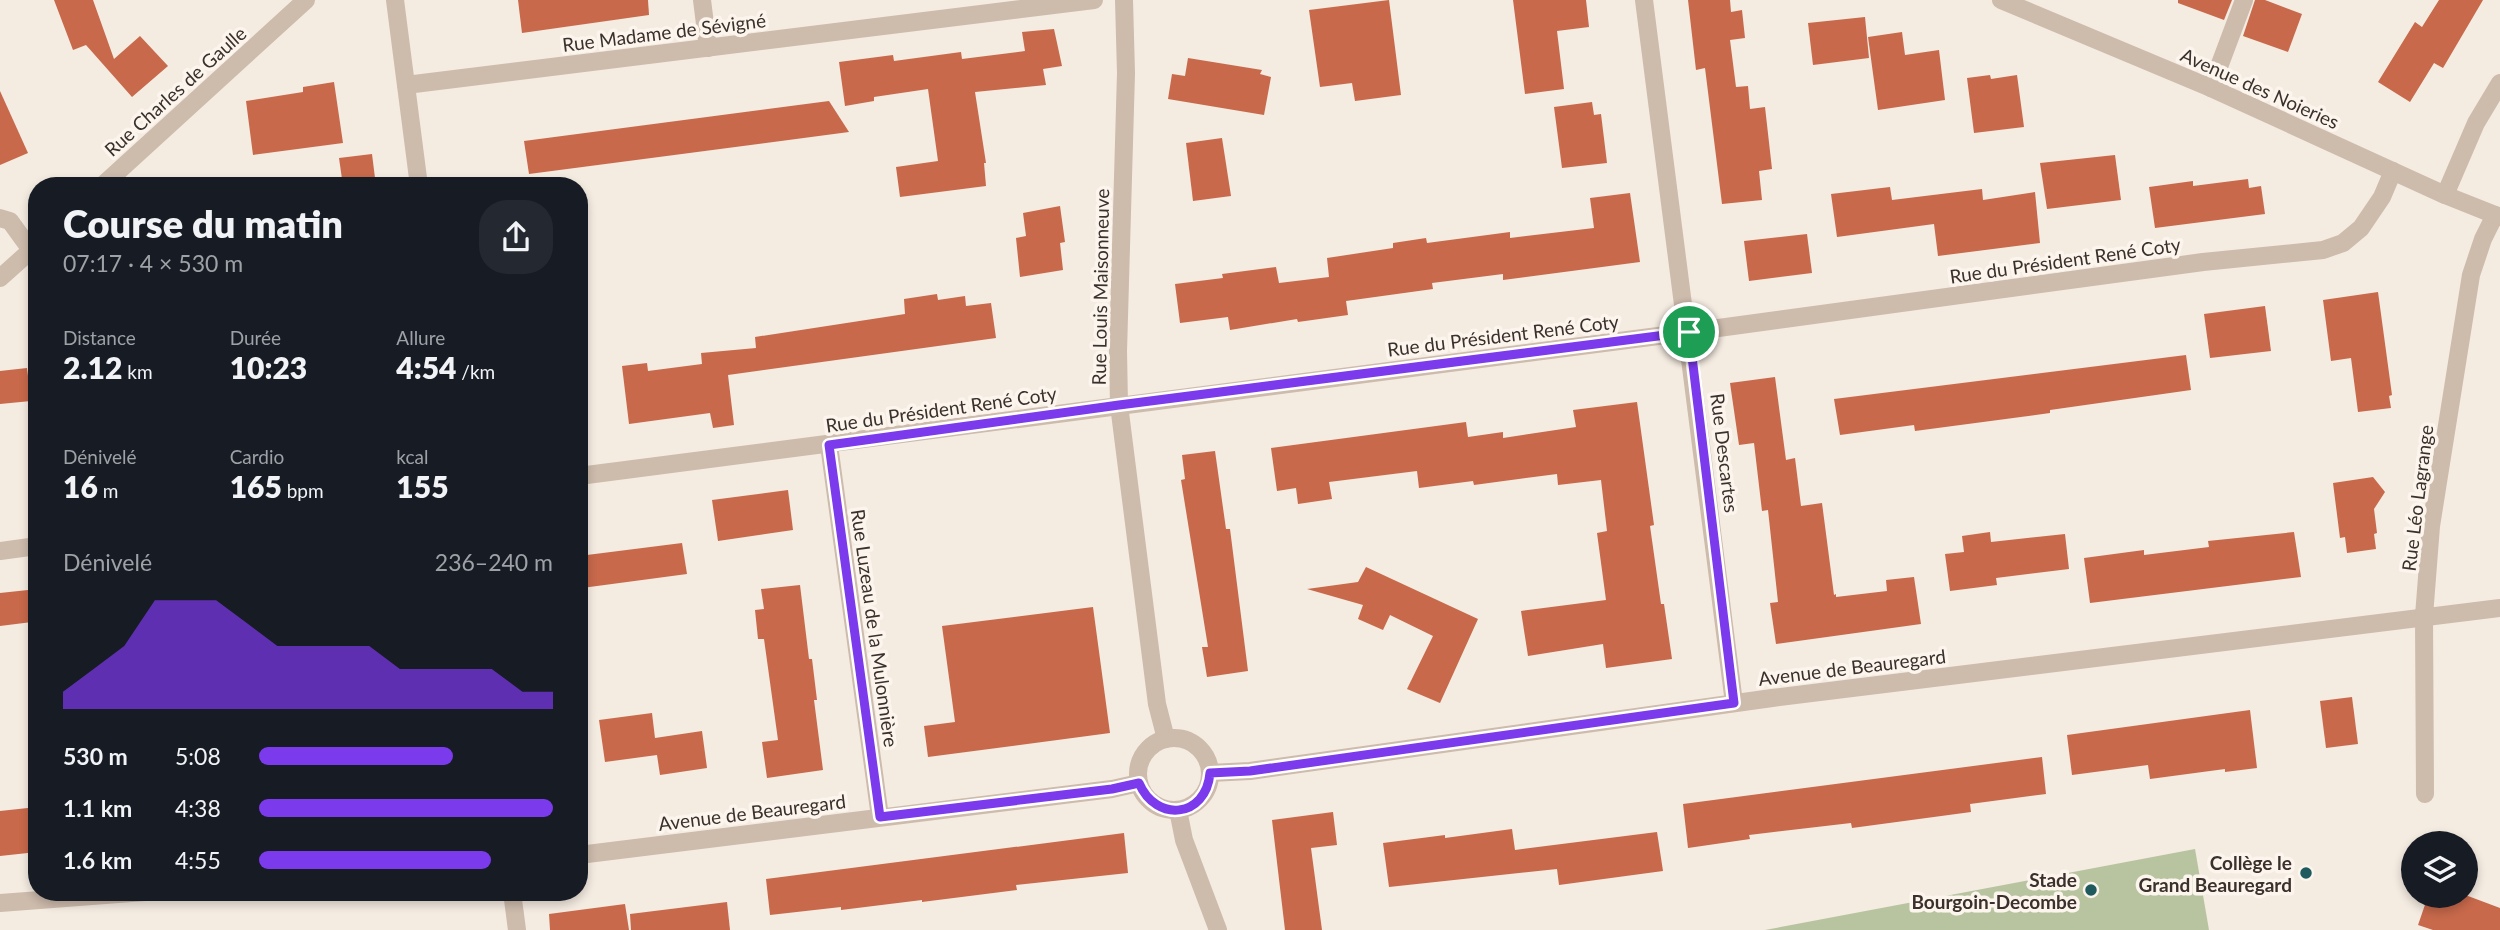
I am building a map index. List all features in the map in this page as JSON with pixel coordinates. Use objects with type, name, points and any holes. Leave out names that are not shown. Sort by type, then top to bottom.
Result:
[{"type":"street","name":"Rue Charles de Gaulle","points":[[112,177],[306,0]]},
{"type":"street","points":[[394,0],[418,177]]},
{"type":"street","points":[[702,0],[708,48]]},
{"type":"street","name":"Rue Madame de Sévigné","points":[[406,85],[1094,0]]},
{"type":"street","name":"Rue Louis Maisonneuve","points":[[1124,0],[1126,73],[1118,351],[1119,405],[1157,704],[1166,739]]},
{"type":"street","name":"Rue Descartes","points":[[1644,0],[1689,332],[1734,703]]},
{"type":"street","name":"Avenue des Noieries","points":[[2001,0],[2211,88],[2445,195],[2498,216]]},
{"type":"street","points":[[2211,88],[2244,0]]},
{"type":"street","points":[[2445,195],[2476,123],[2500,83]]},
{"type":"street","name":"Rue du Président René Coty","points":[[588,475],[1689,332],[2203,262],[2323,250],[2343,243],[2361,228],[2382,197],[2393,171]]},
{"type":"street","name":"Rue Léo Lagrange","points":[[2425,794],[2424,616],[2431,526],[2471,275],[2483,240],[2498,216]]},
{"type":"street","points":[[0,218],[10,221],[28,240]]},
{"type":"street","points":[[0,278],[28,252]]},
{"type":"street","name":"Rue Luzeau de la Mulonnière","points":[[829,445],[880,817]]},
{"type":"street","points":[[0,551],[28,547]]},
{"type":"street","name":"Avenue de Beauregard","points":[[1210,773],[1250,771],[1734,703],[2500,608]]},
{"type":"street","points":[[1166,739],[1187,740],[1196,746],[1203,753],[1210,773],[1205,794],[1198,802],[1178,810],[1158,807],[1150,801],[1139,783],[1138,772],[1147,751],[1166,739]]},
{"type":"street","name":"Avenue de Beauregard","points":[[588,854],[1112,789],[1139,783]]},
{"type":"street","points":[[1178,810],[1184,840],[1218,930]]},
{"type":"street","points":[[0,903],[28,901]]},
{"type":"street","points":[[513,901],[517,930]]},
{"type":"green space","name":"Stade Bourgoin-Decombe","points":[[2195,849],[2209,930],[1765,930]]},
{"type":"building","points":[[54,0],[93,0],[114,59],[140,36],[168,66],[132,97],[86,45],[73,50]]},
{"type":"building","points":[[518,0],[648,0],[649,15],[522,33]]},
{"type":"building","points":[[1389,0],[1401,95],[1355,101],[1352,83],[1320,87],[1309,10]]},
{"type":"building","points":[[1513,0],[1586,0],[1589,27],[1557,31],[1564,89],[1525,94]]},
{"type":"building","points":[[1688,0],[1730,0],[1731,12],[1742,10],[1745,38],[1730,40],[1736,87],[1748,86],[1750,109],[1765,107],[1772,169],[1759,171],[1762,200],[1722,204],[1705,68],[1696,70]]},
{"type":"building","points":[[2178,0],[2232,0],[2224,20],[2178,3]]},
{"type":"building","points":[[2255,0],[2265,0],[2302,14],[2288,52],[2243,36]]},
{"type":"building","points":[[2439,0],[2483,0],[2443,68],[2434,63],[2410,102],[2378,82],[2415,22],[2422,27]]},
{"type":"building","points":[[1865,17],[1869,58],[1813,65],[1808,23]]},
{"type":"building","points":[[1054,29],[1062,66],[1043,69],[1046,85],[975,92],[986,163],[986,186],[900,197],[896,167],[938,161],[928,89],[874,97],[874,101],[845,106],[839,62],[893,55],[894,61],[961,52],[962,59],[1025,51],[1022,32]]},
{"type":"building","points":[[1902,32],[1905,55],[1939,50],[1945,100],[1878,110],[1868,37]]},
{"type":"building","points":[[1188,58],[1262,70],[1260,74],[1271,77],[1264,115],[1168,99],[1172,74],[1185,76]]},
{"type":"building","points":[[1990,75],[1991,79],[2017,75],[2024,127],[1974,133],[1967,78]]},
{"type":"building","points":[[334,82],[343,143],[253,155],[246,101],[303,92],[303,87]]},
{"type":"building","points":[[0,91],[28,153],[0,165]]},
{"type":"building","points":[[829,101],[849,132],[529,174],[524,141]]},
{"type":"building","points":[[1592,102],[1594,115],[1601,114],[1607,163],[1562,168],[1554,107]]},
{"type":"building","points":[[1222,138],[1231,196],[1193,201],[1186,143]]},
{"type":"building","points":[[372,154],[375,177],[342,177],[339,158]]},
{"type":"building","points":[[2115,155],[2121,200],[2047,209],[2040,163]]},
{"type":"building","points":[[2248,179],[2249,188],[2261,186],[2265,214],[2155,228],[2149,187],[2193,181],[2193,186]]},
{"type":"building","points":[[1890,187],[1892,200],[1982,189],[1983,200],[2035,192],[2040,243],[1938,256],[1934,224],[1837,237],[1831,194]]},
{"type":"building","points":[[1630,193],[1640,262],[1503,280],[1503,274],[1432,283],[1433,289],[1346,301],[1348,315],[1298,322],[1297,319],[1230,330],[1228,317],[1180,323],[1175,284],[1276,267],[1279,283],[1329,277],[1327,258],[1393,248],[1393,243],[1426,238],[1427,243],[1510,232],[1510,238],[1594,228],[1590,198]]},
{"type":"building","points":[[1060,206],[1065,242],[1060,243],[1063,270],[1020,277],[1016,238],[1026,236],[1023,213]]},
{"type":"building","points":[[1807,234],[1812,273],[1749,281],[1744,241]]},
{"type":"building","points":[[2378,292],[2392,395],[2389,396],[2391,408],[2358,412],[2351,358],[2331,361],[2323,300]]},
{"type":"building","points":[[937,294],[938,300],[965,296],[966,306],[991,303],[996,338],[728,375],[734,425],[713,428],[710,413],[629,424],[622,366],[647,363],[648,371],[702,364],[701,353],[756,348],[755,337],[905,314],[904,299]]},
{"type":"building","points":[[2265,306],[2271,351],[2210,358],[2204,314]]},
{"type":"building","points":[[2186,355],[2191,390],[1915,431],[1914,425],[1840,435],[1834,399]]},
{"type":"building","points":[[27,368],[28,401],[0,404],[0,371]]},
{"type":"building","points":[[1775,377],[1786,460],[1795,458],[1801,506],[1822,503],[1834,595],[1836,594],[1836,597],[1887,591],[1886,580],[1914,577],[1921,624],[1776,644],[1770,603],[1778,602],[1768,510],[1762,511],[1754,443],[1739,445],[1730,383]]},
{"type":"building","points":[[1637,402],[1654,525],[1650,526],[1672,659],[1606,668],[1603,644],[1528,656],[1521,611],[1606,600],[1597,533],[1607,531],[1601,480],[1558,485],[1557,474],[1474,485],[1473,481],[1419,488],[1417,471],[1329,482],[1332,499],[1298,504],[1296,488],[1277,491],[1271,448],[1466,422],[1468,437],[1503,432],[1503,438],[1576,427],[1573,410]]},
{"type":"building","points":[[1215,451],[1226,529],[1230,529],[1248,671],[1207,677],[1202,647],[1208,647],[1181,480],[1185,479],[1182,455]]},
{"type":"building","points":[[2373,477],[2385,492],[2374,509],[2376,549],[2347,553],[2345,537],[2340,538],[2333,483]]},
{"type":"building","points":[[788,490],[793,530],[718,541],[712,500]]},
{"type":"building","points":[[1990,532],[1991,542],[2065,534],[2069,569],[1996,578],[1997,585],[1950,591],[1945,554],[1964,552],[1962,536]]},
{"type":"building","points":[[2294,532],[2301,577],[2090,603],[2084,558],[2144,550],[2144,555],[2209,547],[2208,541]]},
{"type":"building","points":[[682,543],[687,574],[588,587],[588,555]]},
{"type":"building","points":[[1366,567],[1478,619],[1440,703],[1407,689],[1433,636],[1390,615],[1383,630],[1358,619],[1363,605],[1307,589],[1358,582]]},
{"type":"building","points":[[800,585],[809,659],[812,659],[823,770],[767,778],[762,742],[778,740],[764,639],[758,639],[755,610],[764,609],[761,589]]},
{"type":"building","points":[[28,590],[28,622],[0,626],[0,593]]},
{"type":"building","points":[[1093,607],[1110,733],[928,757],[924,726],[955,722],[942,626]]},
{"type":"building","points":[[2352,697],[2358,744],[2326,748],[2320,701]]},
{"type":"building","points":[[2250,710],[2257,768],[2225,772],[2225,769],[2150,779],[2148,765],[2072,775],[2067,735]]},
{"type":"building","points":[[652,713],[655,738],[702,731],[707,768],[660,775],[657,755],[605,762],[599,720]]},
{"type":"building","points":[[2042,757],[2046,794],[1970,804],[1971,812],[1852,828],[1851,823],[1749,835],[1750,839],[1688,848],[1683,804]]},
{"type":"building","points":[[28,808],[28,853],[0,856],[0,811]]},
{"type":"building","points":[[1333,812],[1337,845],[1311,848],[1322,930],[1285,930],[1272,820]]},
{"type":"building","points":[[1512,829],[1515,850],[1657,832],[1663,871],[1559,885],[1557,869],[1389,887],[1383,843]]},
{"type":"building","points":[[1124,833],[1128,873],[1016,885],[1017,890],[922,902],[770,915],[766,879]]},
{"type":"building","points":[[2478,900],[2500,908],[2500,930],[2433,930],[2418,925],[2424,908],[2478,908]]},
{"type":"building","points":[[727,902],[730,930],[631,930],[630,914]]},
{"type":"building","points":[[625,904],[629,930],[550,930],[549,914]]},
{"type":"place","name":"Collège le Grand Beauregard","points":[[2306,873]]},
{"type":"place","name":"Stade Bourgoin-Decombe","points":[[2091,890]]},
{"type":"route","points":[[1689,332],[1734,703],[1250,771],[1210,773],[1205,794],[1198,802],[1178,810],[1158,807],[1143,793],[1139,783],[1112,789],[880,817],[829,445],[1689,332]]}]
